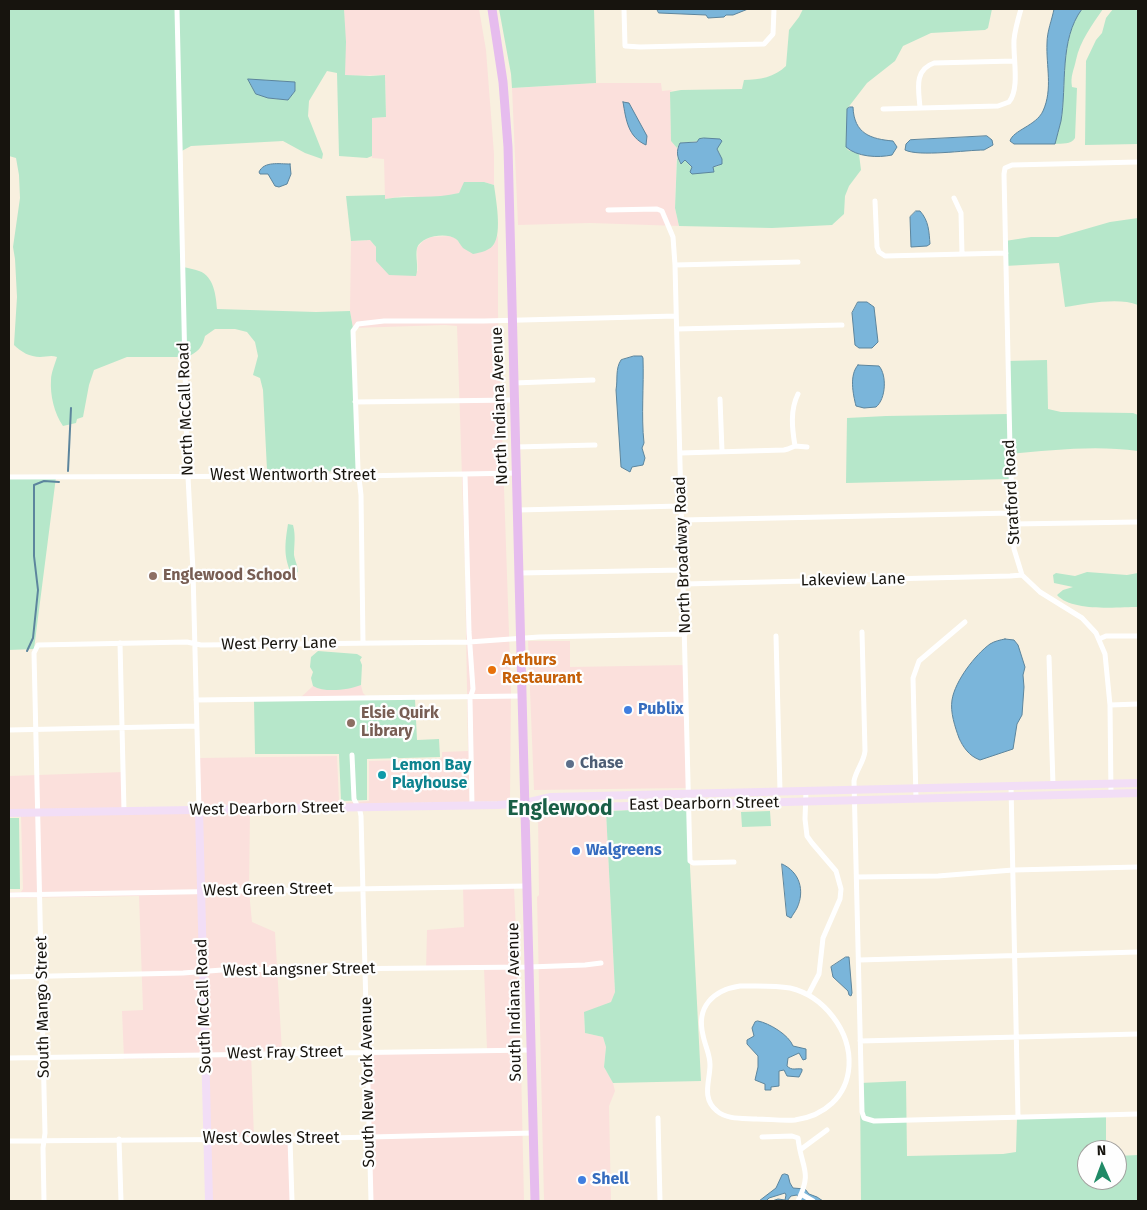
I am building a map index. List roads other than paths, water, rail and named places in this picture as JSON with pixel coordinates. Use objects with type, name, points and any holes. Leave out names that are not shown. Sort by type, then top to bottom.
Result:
[{"type":"main road","name":"North Indiana Avenue","points":[[492,9],[506,103],[525,803]]},
{"type":"main road","name":"East Dearborn Street","points":[[525,803],[551,797],[1138,783]]},
{"type":"main road","name":"East Dearborn Street","points":[[525,803],[551,808],[1138,793]]},
{"type":"main road","name":"West Dearborn Street","points":[[9,813],[525,803]]},
{"type":"main road","name":"South Indiana Avenue","points":[[525,803],[535,1201]]},
{"type":"main road","name":"South McCall Road","points":[[199,810],[209,1201]]},
{"type":"street","name":"North McCall Road","points":[[177,9],[188,476],[199,810]]},
{"type":"street","points":[[624,9],[625,46],[640,47],[764,44],[773,34],[774,9]]},
{"type":"street","points":[[883,109],[1004,105],[1012,98],[1015,90],[1014,33],[1021,9]]},
{"type":"street","points":[[920,108],[919,77],[929,65],[934,63],[1014,61]]},
{"type":"street","name":"Stratford Road","points":[[1022,575],[1014,548],[1012,512],[1004,171],[1008,166],[1022,165],[1138,162]]},
{"type":"street","points":[[954,198],[961,214],[962,254]]},
{"type":"street","points":[[875,201],[877,247],[881,254],[885,256],[1006,253]]},
{"type":"street","points":[[608,210],[657,209],[662,211],[673,237],[675,265],[798,262]]},
{"type":"street","name":"North Broadway Road","points":[[675,265],[690,861],[693,863],[734,862]]},
{"type":"street","points":[[363,643],[362,525],[353,331],[355,327],[361,323],[384,321],[476,322],[676,316]]},
{"type":"street","points":[[677,329],[842,325]]},
{"type":"street","points":[[514,383],[593,380]]},
{"type":"street","points":[[795,446],[792,411],[798,394]]},
{"type":"street","points":[[720,399],[722,451]]},
{"type":"street","points":[[355,402],[515,400]]},
{"type":"street","points":[[516,447],[595,444]]},
{"type":"street","points":[[680,453],[788,450],[795,446],[807,447]]},
{"type":"street","name":"West Wentworth Street","points":[[9,477],[359,476],[517,473]]},
{"type":"street","points":[[465,474],[469,642],[473,689],[470,699],[472,805]]},
{"type":"street","points":[[518,510],[681,506]]},
{"type":"street","points":[[682,520],[1012,512]]},
{"type":"street","points":[[1013,524],[1138,522]]},
{"type":"street","points":[[519,573],[683,570]]},
{"type":"street","points":[[1022,575],[1040,592],[1082,618],[1099,639],[1107,662],[1110,705],[1111,794]]},
{"type":"street","name":"Lakeview Lane","points":[[684,584],[1022,575]]},
{"type":"street","points":[[916,798],[914,670],[920,660],[965,622]]},
{"type":"street","points":[[862,632],[865,751],[863,761],[854,778],[862,1112],[865,1120],[1138,1114]]},
{"type":"street","name":"West Perry Lane","points":[[38,645],[187,642],[202,645],[469,642],[538,637],[685,634]]},
{"type":"street","points":[[776,636],[780,791]]},
{"type":"street","points":[[1099,639],[1106,636],[1138,636]]},
{"type":"street","points":[[120,643],[124,811]]},
{"type":"street","name":"South Mango Street","points":[[38,645],[34,653],[44,1058],[44,1201]]},
{"type":"street","points":[[1049,657],[1052,785]]},
{"type":"street","points":[[196,700],[521,696]]},
{"type":"street","points":[[1110,705],[1138,704]]},
{"type":"street","points":[[9,730],[196,726]]},
{"type":"street","name":"South New York Avenue","points":[[352,755],[354,799],[360,816],[371,1201]]},
{"type":"street","points":[[1012,786],[1018,1117]]},
{"type":"street","points":[[806,791],[805,825],[807,836],[836,871],[841,889],[840,899],[823,938],[819,974],[808,995]]},
{"type":"street","points":[[857,877],[1138,867]]},
{"type":"street","name":"West Green Street","points":[[9,895],[527,886]]},
{"type":"street","points":[[858,960],[1138,952]]},
{"type":"street","name":"West Langsner Street","points":[[9,977],[365,968],[529,967],[601,963]]},
{"type":"street","points":[[749,986],[788,988],[808,995],[835,1020],[846,1044],[849,1060],[848,1073],[840,1096],[821,1112],[794,1120],[731,1117],[719,1113],[712,1106],[707,1095],[710,1064],[702,1030],[703,1014],[711,998],[724,990],[749,986]]},
{"type":"street","points":[[860,1041],[1138,1034]]},
{"type":"street","name":"West Fray Street","points":[[9,1058],[531,1050]]},
{"type":"street","points":[[658,1118],[660,1201]]},
{"type":"street","points":[[800,1150],[827,1130]]},
{"type":"street","name":"West Cowles Street","points":[[9,1141],[369,1138],[533,1134]]},
{"type":"street","points":[[762,1137],[792,1136],[798,1138],[806,1175],[805,1186],[798,1201]]},
{"type":"street","points":[[290,1139],[292,1201]]},
{"type":"street","points":[[119,1140],[121,1201]]},
{"type":"street","points":[[801,1194],[813,1201]]},
{"type":"water","points":[[657,9],[748,9],[733,15],[708,18],[706,15],[659,13]]},
{"type":"water","points":[[1054,9],[1082,9],[1075,21],[1067,49],[1063,107],[1055,144],[1014,144],[1010,141],[1012,137],[1040,116],[1046,103],[1048,94],[1047,39]]},
{"type":"water","points":[[248,79],[295,82],[295,91],[288,100],[268,98],[256,94]]},
{"type":"water","points":[[623,102],[629,103],[647,136],[646,145],[640,142],[632,133]]},
{"type":"water","points":[[853,107],[857,123],[865,133],[878,139],[893,141],[897,147],[892,155],[868,156],[856,153],[846,147],[847,109]]},
{"type":"water","points":[[987,136],[992,140],[993,145],[984,150],[921,153],[905,150],[906,144],[910,140]]},
{"type":"water","points":[[699,139],[720,139],[722,141],[717,149],[722,159],[722,164],[713,167],[714,172],[692,174],[690,172],[692,167],[685,160],[681,164],[678,154],[680,143],[697,142]]},
{"type":"water","points":[[290,164],[291,174],[287,184],[279,187],[275,186],[268,174],[260,174],[259,172],[264,166]]},
{"type":"water","points":[[916,211],[920,211],[927,223],[930,244],[927,246],[911,247],[910,217]]},
{"type":"water","points":[[858,302],[867,302],[874,307],[878,342],[872,348],[859,348],[855,345],[852,313]]},
{"type":"water","points":[[642,356],[643,358],[644,443],[642,448],[645,458],[643,465],[632,467],[630,472],[621,467],[616,390],[619,363],[621,360]]},
{"type":"water","points":[[858,365],[879,366],[882,370],[884,387],[882,398],[876,407],[864,408],[856,406],[853,374]]},
{"type":"water","points":[[1005,639],[1014,640],[1018,645],[1025,667],[1022,715],[1017,724],[1013,749],[980,760],[962,745],[954,724],[952,700],[961,677],[972,662],[990,644]]},
{"type":"water","points":[[782,864],[788,867],[797,877],[801,889],[797,908],[791,918],[787,916]]},
{"type":"water","points":[[849,957],[851,996],[833,977],[831,967]]},
{"type":"water","points":[[758,1021],[778,1030],[793,1046],[806,1049],[806,1059],[803,1060],[799,1053],[788,1058],[787,1066],[789,1068],[802,1069],[799,1077],[787,1076],[784,1070],[779,1071],[779,1086],[771,1087],[771,1090],[765,1090],[765,1084],[755,1080],[758,1056],[747,1044],[747,1040],[754,1036],[752,1028],[755,1022]]},
{"type":"water","points":[[782,1175],[788,1175],[793,1188],[805,1189],[809,1194],[823,1201],[798,1201],[797,1195],[791,1196],[787,1201],[772,1201],[778,1199],[785,1200],[785,1193],[769,1198],[766,1201],[759,1201],[776,1188]]},
{"type":"waterway","points":[[68,471],[71,408]]},
{"type":"waterway","points":[[27,651],[33,638],[38,590],[34,556],[34,485],[44,481],[59,482]]},
{"type":"place","name":"Englewood School","points":[[153,576]]},
{"type":"place","name":"Arthurs Restaurant","points":[[492,670]]},
{"type":"place","name":"Publix","points":[[628,710]]},
{"type":"place","name":"Elsie Quirk Library","points":[[351,723]]},
{"type":"place","name":"Chase","points":[[570,764]]},
{"type":"place","name":"Lemon Bay Playhouse","points":[[382,775]]},
{"type":"place","name":"Walgreens","points":[[576,851]]},
{"type":"place","name":"Shell","points":[[582,1180]]},
{"type":"district","name":"Englewood","points":[[560,809]]}]
